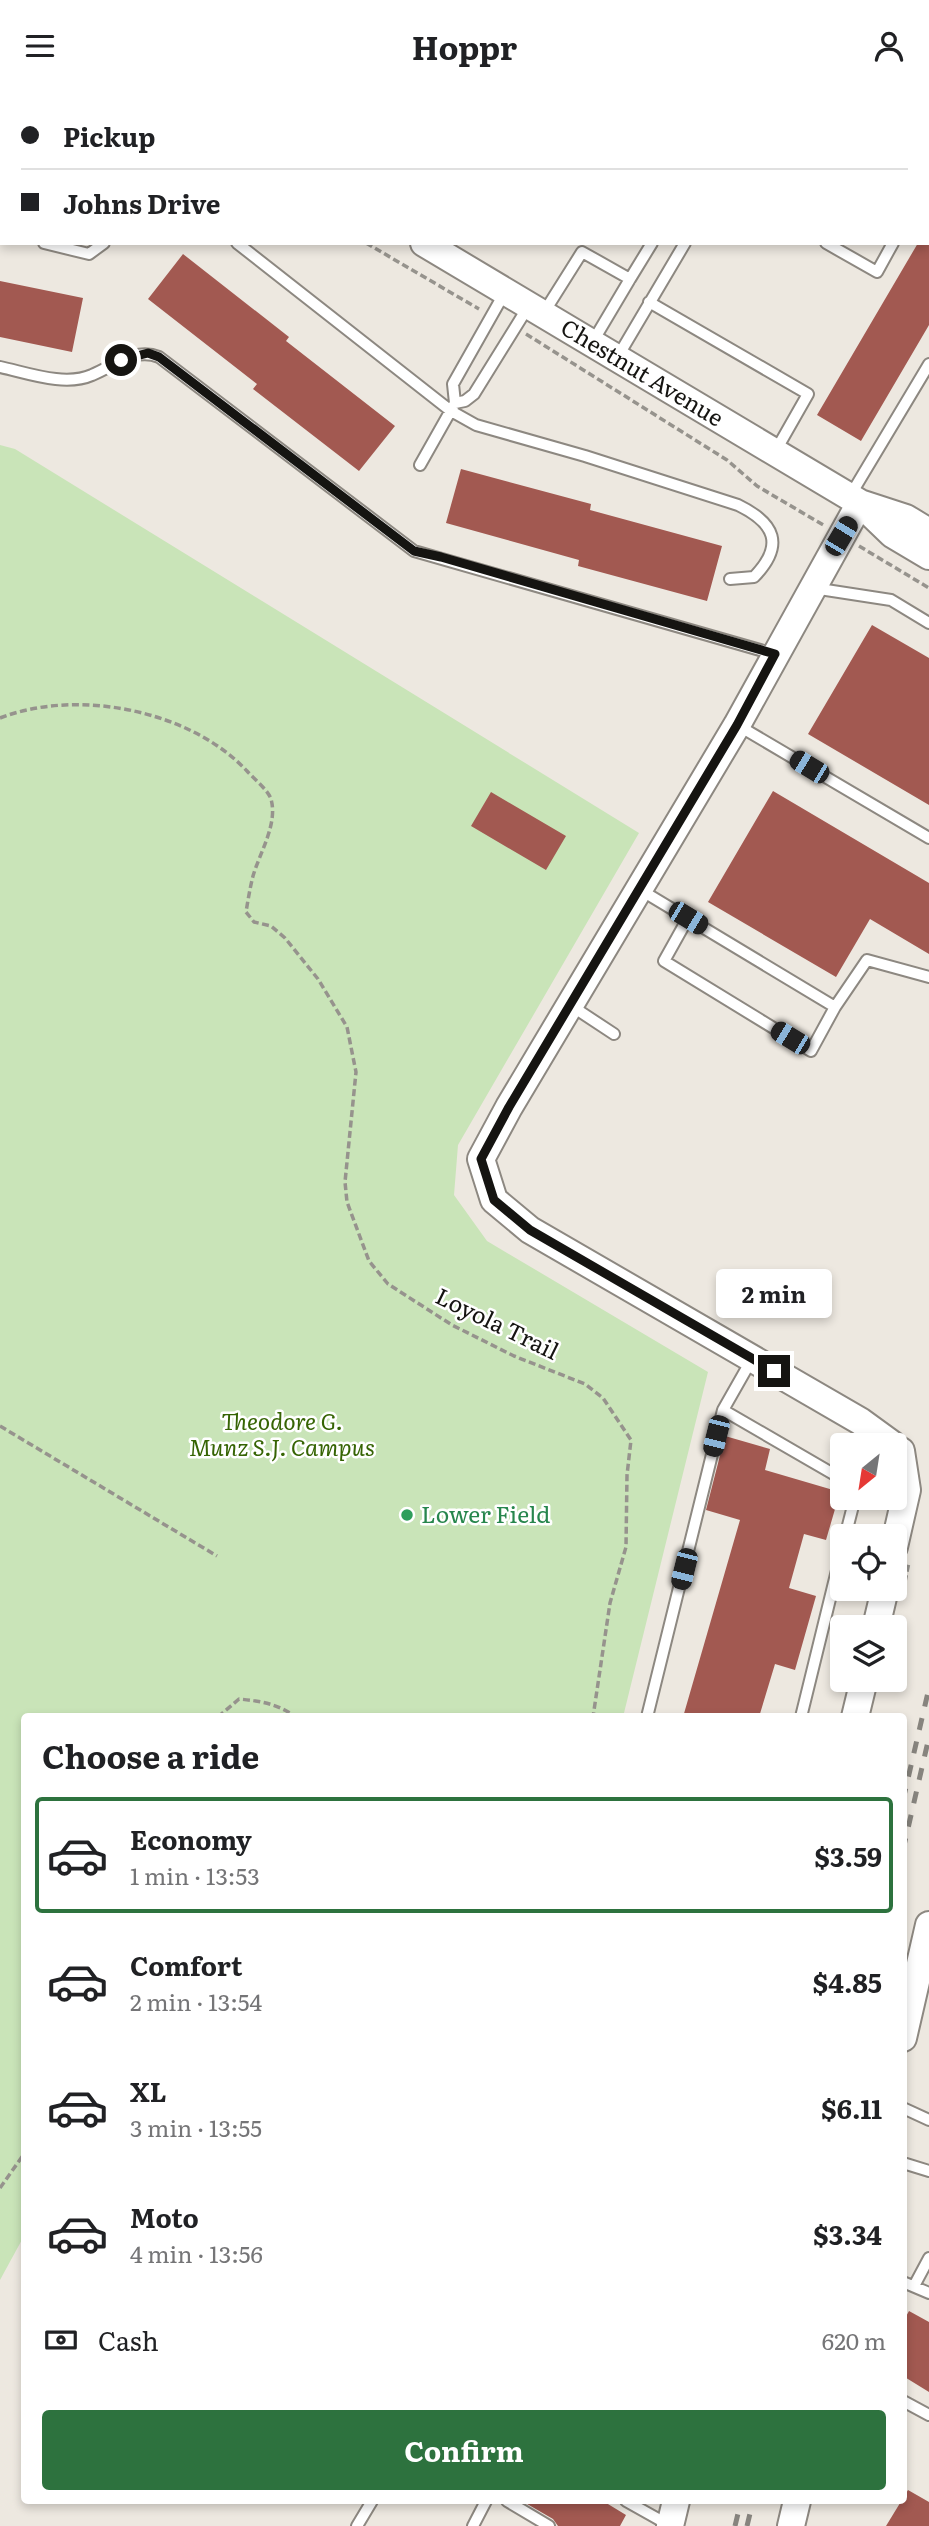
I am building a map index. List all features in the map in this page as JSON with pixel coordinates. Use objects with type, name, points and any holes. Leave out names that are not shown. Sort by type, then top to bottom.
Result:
[{"type":"street","name":"Chestnut Avenue","points":[[427,245],[505,291],[529,315],[592,343],[855,500],[892,534],[926,539]]},
{"type":"street","points":[[855,500],[841,536],[737,725],[509,1107],[481,1159],[494,1200],[530,1230],[876,1433]]},
{"type":"street","points":[[856,1713],[861,1692]]},
{"type":"street","points":[[907,2025],[924,1971],[929,1925]]},
{"type":"street","points":[[670,2526],[675,2504]]},
{"type":"street","points":[[791,2526],[795,2504]]},
{"type":"lane","points":[[52,245],[89,254],[101,245]]},
{"type":"lane","points":[[240,245],[476,425],[598,460],[737,505],[756,514],[769,526],[773,544],[768,562],[754,577],[730,579]]},
{"type":"lane","points":[[592,343],[651,245]]},
{"type":"lane","points":[[617,358],[683,245]]},
{"type":"lane","points":[[830,245],[877,272],[891,245]]},
{"type":"lane","points":[[453,407],[474,394],[529,315],[585,248],[630,279]]},
{"type":"lane","points":[[420,465],[453,407],[453,384],[505,291]]},
{"type":"lane","points":[[649,302],[808,394],[775,452]]},
{"type":"lane","points":[[0,367],[65,380],[91,376],[121,360],[148,353],[159,357],[414,551],[775,654]]},
{"type":"lane","points":[[855,500],[929,365]]},
{"type":"lane","points":[[811,588],[891,600],[929,623]]},
{"type":"lane","points":[[737,725],[929,838]]},
{"type":"lane","points":[[639,889],[835,1007]]},
{"type":"lane","points":[[688,918],[664,961],[811,1051],[835,1007],[867,960],[929,977]]},
{"type":"lane","points":[[570,1005],[614,1034]]},
{"type":"lane","points":[[648,1713],[723,1410],[752,1358]]},
{"type":"lane","points":[[723,1410],[830,1472]]},
{"type":"lane","points":[[802,1713],[830,1599]]},
{"type":"lane","points":[[907,2110],[929,2120]]},
{"type":"lane","points":[[907,2164],[929,2171]]},
{"type":"lane","points":[[914,2286],[929,2258]]},
{"type":"lane","points":[[907,2283],[929,2293]]},
{"type":"lane","points":[[907,2403],[929,2415]]},
{"type":"lane","points":[[357,2526],[370,2504]]},
{"type":"lane","points":[[473,2526],[484,2504]]},
{"type":"lane","points":[[512,2504],[549,2526]]},
{"type":"lane","points":[[631,2504],[670,2526]]},
{"type":"path","points":[[369,245],[493,316]]},
{"type":"path","points":[[529,315],[727,460],[757,486],[929,588]]},
{"type":"path","name":"Loyola Trail","points":[[0,718],[40,706],[60,704],[151,714],[191,729],[232,756],[270,797],[273,818],[254,874],[246,912],[254,922],[271,926],[285,938],[318,979],[347,1027],[356,1072],[346,1172],[347,1202],[369,1261],[388,1284],[452,1325],[514,1356],[585,1384],[603,1398],[632,1440],[627,1475],[626,1546],[610,1603],[594,1713]]},
{"type":"path","points":[[0,1426],[217,1556]]},
{"type":"path","points":[[223,1713],[239,1699],[282,1706],[291,1713]]},
{"type":"path","points":[[0,2188],[21,2158]]},
{"type":"green space","name":"Theodore G. Munz S.J. Campus","points":[[0,445],[15,449],[639,833],[458,1145],[454,1195],[487,1241],[708,1372],[624,1713],[21,1713],[21,2242],[0,2280]]},
{"type":"building","points":[[917,245],[929,245],[929,325],[861,441],[817,415]]},
{"type":"building","points":[[183,254],[289,337],[286,341],[395,426],[359,471],[253,389],[257,384],[148,299]]},
{"type":"building","points":[[0,281],[83,298],[72,352],[0,337]]},
{"type":"building","points":[[461,469],[591,504],[590,510],[722,546],[707,601],[578,566],[579,560],[446,523]]},
{"type":"building","points":[[872,625],[929,658],[929,805],[808,734]]},
{"type":"building","points":[[773,791],[929,883],[929,954],[870,919],[836,977],[708,902]]},
{"type":"building","points":[[491,792],[566,836],[546,870],[471,826]]},
{"type":"building","points":[[725,1436],[770,1449],[765,1470],[830,1489],[830,1510],[835,1510],[826,1540],[804,1534],[789,1588],[816,1596],[795,1670],[775,1664],[760,1713],[684,1713],[740,1520],[706,1510]]},
{"type":"building","points":[[909,2311],[929,2322],[929,2392],[907,2378]]},
{"type":"building","points":[[907,2492],[929,2502],[929,2526],[886,2526],[899,2504],[907,2504]]},
{"type":"building","points":[[527,2504],[608,2504],[626,2515],[620,2526],[558,2526],[553,2519]]},
{"type":"railway","points":[[907,1783],[929,1688]]},
{"type":"railway","points":[[907,1833],[929,1737]]},
{"type":"railway","points":[[735,2526],[740,2504]]},
{"type":"railway","points":[[747,2526],[752,2504]]},
{"type":"place","name":"Lower Field","points":[[407,1515]]},
{"type":"route","points":[[121,360],[148,353],[159,357],[414,551],[775,654],[737,725],[509,1107],[481,1159],[494,1200],[530,1230],[774,1371]]}]
